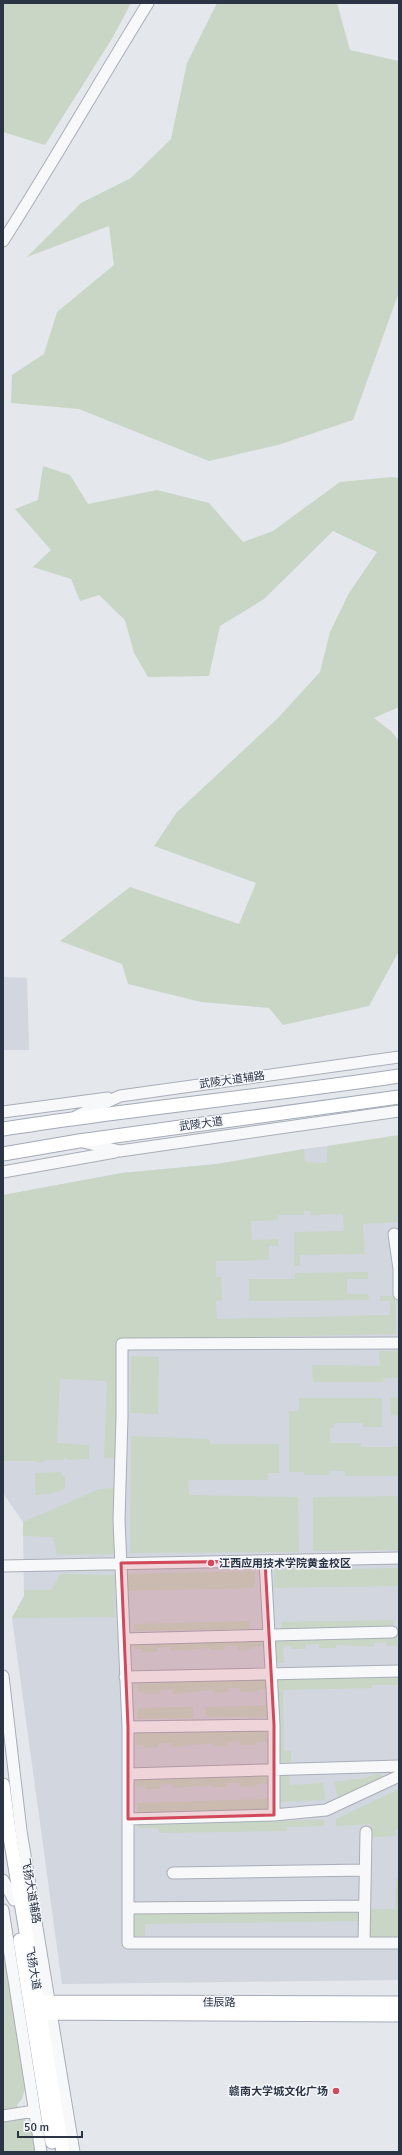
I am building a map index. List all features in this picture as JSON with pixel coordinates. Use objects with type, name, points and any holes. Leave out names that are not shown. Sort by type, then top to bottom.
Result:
[{"type":"main road","name":"武陵大道","points":[[3,1129],[70,1118],[255,1097],[399,1076]]},
{"type":"main road","name":"武陵大道","points":[[3,1154],[79,1141],[399,1096]]},
{"type":"main road","name":"飞扬大道","points":[[3,1785],[9,1831],[26,1928],[45,2007],[63,2152]]},
{"type":"main road","name":"飞扬大道","points":[[3,1842],[14,1900],[37,2055],[54,2152]]},
{"type":"main road","name":"佳辰路","points":[[45,2007],[399,2003]]},
{"type":"main road","name":"佳辰路","points":[[45,2007],[399,2015]]},
{"type":"street","points":[[3,228],[48,157],[139,3]]},
{"type":"street","points":[[3,241],[54,161],[111,62],[148,3]]},
{"type":"street","name":"武陵大道辅路","points":[[70,1118],[120,1096],[399,1057]]},
{"type":"street","points":[[383,1059],[399,1062]]},
{"type":"street","points":[[3,1112],[120,1096]]},
{"type":"street","points":[[3,1172],[120,1151],[399,1111]]},
{"type":"street","points":[[79,1141],[120,1151]]},
{"type":"street","points":[[394,1234],[399,1269],[399,1294]]},
{"type":"street","points":[[399,1343],[122,1344],[122,1416],[119,1520],[128,1727],[128,1943],[399,1943]]},
{"type":"street","points":[[3,1566],[265,1562],[399,1558]]},
{"type":"street","points":[[265,1562],[274,1725],[274,1815]]},
{"type":"street","points":[[124,1639],[269,1634],[392,1632]]},
{"type":"street","points":[[125,1677],[399,1671]]},
{"type":"street","name":"飞扬大道辅路","points":[[3,1676],[21,1831],[32,1892],[45,2007],[74,2152]]},
{"type":"street","points":[[128,1727],[274,1725]]},
{"type":"street","points":[[128,1774],[399,1766]]},
{"type":"street","points":[[128,1819],[274,1815],[326,1810],[399,1776]]},
{"type":"street","points":[[364,1942],[366,1832]]},
{"type":"street","points":[[173,1873],[365,1870]]},
{"type":"street","points":[[3,1880],[14,1900]]},
{"type":"street","points":[[26,1928],[32,1892]]},
{"type":"street","points":[[128,1908],[364,1906]]},
{"type":"street","points":[[3,1910],[41,2152]]},
{"type":"street","points":[[32,2097],[37,2055]]},
{"type":"street","points":[[3,2116],[34,2111]]},
{"type":"street","points":[[59,2127],[74,2152]]},
{"type":"highlighted area","points":[[265,1561],[274,1725],[274,1815],[128,1819],[128,1727],[121,1563]]},
{"type":"shaded area","points":[[3,977],[27,978],[29,1050],[3,1050]]},
{"type":"shaded area","name":"江西应用技术学院黄金校区","points":[[399,1137],[399,1980],[62,1984],[12,1618],[24,1596],[23,1522],[3,1493],[3,1195],[122,1173],[217,1164],[304,1149]]},
{"type":"green space","points":[[3,3],[131,3],[113,37],[45,145],[3,132]]},
{"type":"green space","points":[[217,3],[337,3],[350,50],[399,61],[399,292],[353,420],[278,445],[209,461],[79,409],[11,403],[12,375],[44,354],[57,312],[114,265],[109,226],[27,257],[81,203],[131,178],[171,139],[187,63]]},
{"type":"green space","points":[[43,466],[70,475],[88,504],[157,490],[209,503],[243,542],[273,531],[340,482],[392,477],[399,478],[399,707],[374,718],[391,731],[399,741],[399,951],[369,1006],[283,1025],[269,1008],[201,1002],[128,984],[122,964],[60,941],[130,887],[239,924],[256,883],[154,846],[177,812],[278,718],[320,672],[330,632],[349,593],[377,552],[333,531],[264,599],[220,626],[209,676],[148,677],[134,653],[125,620],[99,595],[80,601],[71,579],[33,567],[51,550],[15,509],[38,500]]},
{"type":"green space","points":[[399,1135],[399,1222],[363,1224],[365,1254],[300,1255],[300,1266],[294,1266],[294,1232],[344,1231],[343,1214],[311,1215],[310,1211],[304,1211],[304,1215],[278,1215],[278,1220],[251,1221],[252,1240],[278,1239],[278,1246],[269,1246],[269,1260],[216,1261],[216,1277],[221,1277],[222,1300],[216,1301],[217,1319],[390,1315],[390,1301],[380,1301],[380,1296],[395,1296],[396,1334],[118,1340],[115,1458],[104,1458],[107,1381],[60,1379],[57,1443],[89,1445],[89,1459],[67,1460],[67,1458],[64,1458],[63,1460],[44,1460],[44,1462],[37,1463],[36,1461],[3,1461],[3,1195],[122,1173],[217,1164],[304,1149],[305,1162],[327,1163],[327,1146]]},
{"type":"green space","points":[[368,1272],[368,1279],[347,1279],[347,1294],[368,1294],[369,1300],[249,1301],[249,1279],[295,1279],[295,1273]]},
{"type":"green space","points":[[379,1351],[399,1351],[399,1378],[384,1378],[383,1382],[313,1382],[312,1365],[380,1366]]},
{"type":"green space","points":[[131,1356],[159,1357],[158,1414],[130,1413]]},
{"type":"green space","points":[[399,1397],[399,1416],[391,1415],[390,1398]]},
{"type":"green space","points":[[299,1398],[382,1398],[382,1427],[363,1427],[363,1423],[335,1423],[334,1428],[330,1428],[330,1443],[361,1443],[361,1447],[398,1447],[398,1476],[345,1476],[345,1471],[330,1471],[329,1475],[305,1475],[304,1472],[289,1472],[289,1411],[299,1411]]},
{"type":"green space","points":[[131,1436],[209,1439],[210,1444],[279,1444],[279,1473],[268,1473],[268,1480],[188,1480],[189,1495],[298,1497],[299,1552],[130,1553]]},
{"type":"green space","points":[[62,1472],[62,1476],[65,1476],[65,1489],[50,1494],[35,1495],[35,1473]]},
{"type":"green space","points":[[114,1488],[116,1554],[57,1555],[53,1537],[23,1536],[23,1522],[100,1489]]},
{"type":"green space","points":[[399,1496],[399,1550],[313,1551],[313,1497]]},
{"type":"green space","points":[[399,1568],[399,1586],[274,1588],[274,1570]]},
{"type":"green space","points":[[255,1571],[255,1588],[127,1591],[126,1574]]},
{"type":"green space","points":[[60,1574],[115,1575],[115,1617],[12,1618],[24,1596],[24,1590],[51,1590]]},
{"type":"green space","points":[[393,1620],[393,1627],[281,1629],[281,1622]]},
{"type":"green space","points":[[249,1621],[250,1629],[134,1631],[134,1624]]},
{"type":"green space","points":[[397,1636],[397,1646],[387,1646],[386,1642],[374,1643],[374,1647],[336,1645],[336,1648],[319,1648],[319,1644],[306,1645],[306,1649],[292,1649],[291,1646],[283,1647],[284,1663],[276,1663],[275,1639]]},
{"type":"green space","points":[[264,1637],[264,1646],[254,1647],[254,1649],[238,1650],[237,1646],[225,1646],[224,1650],[210,1650],[210,1648],[170,1651],[170,1647],[157,1648],[157,1652],[142,1652],[142,1649],[134,1649],[133,1641]]},
{"type":"green space","points":[[399,1677],[399,1685],[372,1685],[372,1688],[283,1690],[284,1751],[291,1751],[291,1762],[278,1762],[277,1679]]},
{"type":"green space","points":[[267,1680],[267,1689],[258,1689],[257,1692],[241,1692],[240,1688],[228,1688],[228,1692],[213,1693],[213,1690],[173,1694],[173,1690],[160,1690],[160,1694],[145,1694],[145,1692],[137,1692],[137,1684]]},
{"type":"green space","points":[[268,1705],[268,1717],[206,1717],[205,1707]]},
{"type":"green space","points":[[193,1707],[193,1718],[137,1719],[137,1708]]},
{"type":"green space","points":[[266,1729],[267,1742],[257,1742],[257,1745],[240,1745],[240,1741],[227,1742],[227,1746],[212,1746],[212,1743],[172,1747],[172,1743],[159,1743],[159,1747],[145,1748],[144,1745],[136,1745],[136,1732]]},
{"type":"green space","points":[[379,1773],[384,1778],[338,1797],[334,1782],[365,1778]]},
{"type":"green space","points":[[267,1774],[267,1783],[257,1784],[257,1786],[241,1787],[240,1783],[227,1783],[227,1787],[213,1787],[212,1785],[173,1788],[172,1784],[160,1785],[160,1789],[145,1789],[145,1786],[136,1787],[136,1778]]},
{"type":"green space","points":[[289,1775],[290,1785],[323,1783],[325,1800],[280,1802],[278,1776]]},
{"type":"green space","points":[[399,1789],[399,1830],[396,1830],[396,1836],[371,1837],[371,1824],[336,1826],[336,1819]]},
{"type":"green space","points":[[267,1799],[268,1811],[137,1815],[137,1803]]},
{"type":"green space","points":[[324,1820],[324,1826],[287,1827],[287,1831],[159,1833],[159,1828],[139,1828],[138,1823]]},
{"type":"green space","points":[[396,1879],[399,1879],[399,1937],[369,1938],[368,1921],[145,1924],[145,1936],[133,1936],[133,1913],[395,1909]]},
{"type":"green space","points":[[3,1948],[25,2089],[22,2099],[17,2105],[34,2136],[37,2152],[3,2152]]},
{"type":"place","name":"江西应用技术学院黄金校区","points":[[211,1563]]},
{"type":"place","name":"赣南大学城文化广场","points":[[336,2091]]}]
